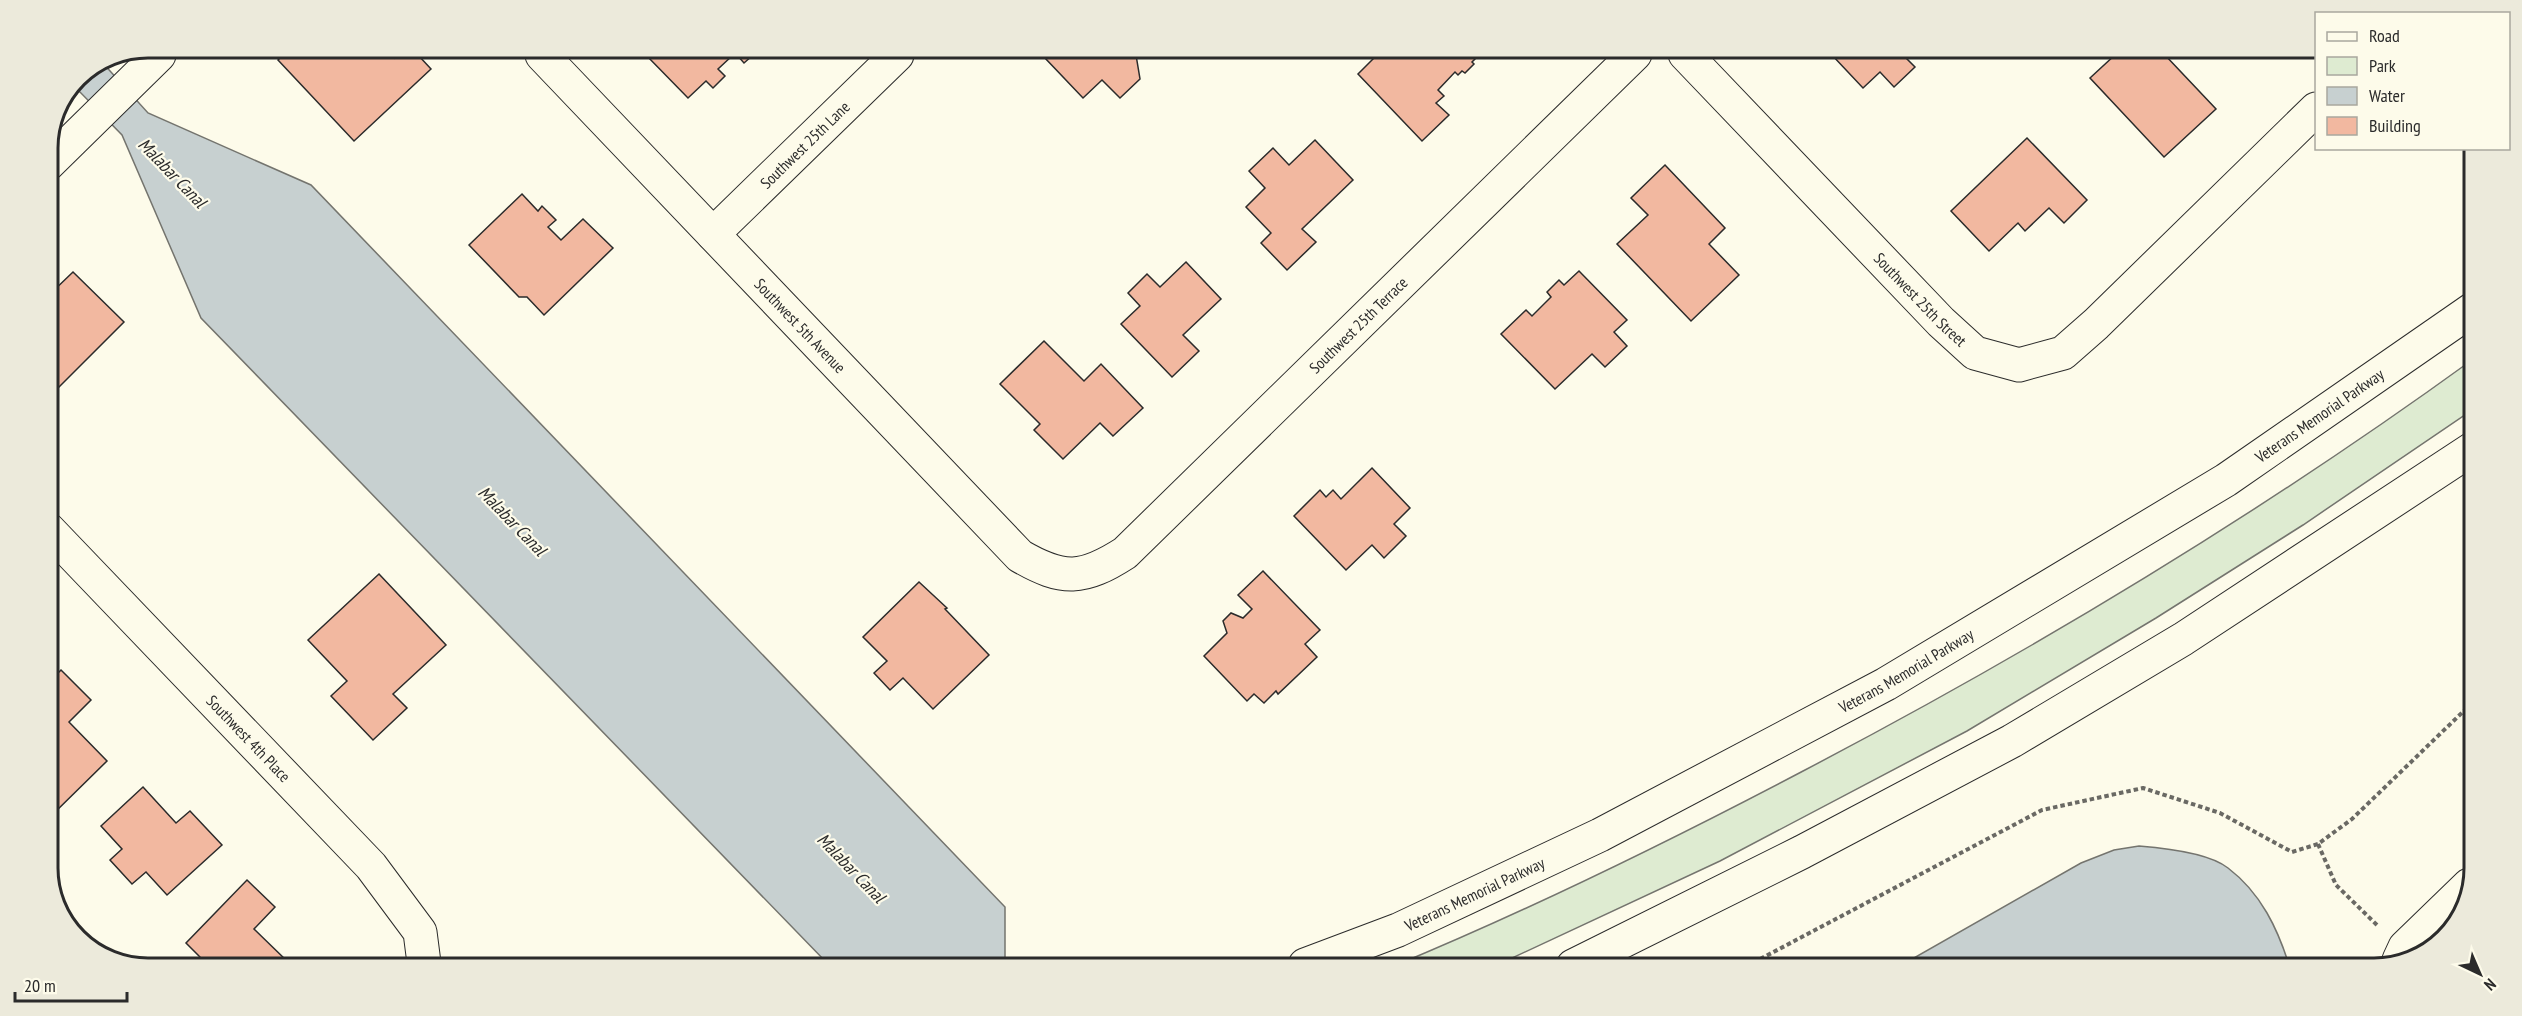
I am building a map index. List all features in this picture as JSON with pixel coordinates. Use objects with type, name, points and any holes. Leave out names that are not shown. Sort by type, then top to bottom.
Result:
[{"type":"main road","points":[[58,154],[156,59]]},
{"type":"main road","name":"Southwest 5th Avenue","points":[[546,59],[1020,556],[1044,570],[1071,575]]},
{"type":"main road","name":"Southwest 25th Lane","points":[[713,234],[893,59]]},
{"type":"main road","name":"Southwest 25th Terrace","points":[[1071,575],[1100,569],[1125,553],[1630,59]]},
{"type":"main road","name":"Southwest 25th Street","points":[[1690,59],[1941,322],[1975,353],[2019,364],[2063,353],[2096,324],[2315,110]]},
{"type":"main road","name":"Veterans Memorial Parkway","points":[[1324,958],[1398,930],[1599,835],[1886,684],[2226,480],[2463,316]]},
{"type":"main road","points":[[1589,958],[1802,852],[2012,741],[2183,639],[2463,455]]},
{"type":"main road","name":"Southwest 4th Place","points":[[59,540],[371,866],[420,932],[423,958]]},
{"type":"main road","points":[[2404,952],[2459,895]]},
{"type":"path","points":[[1762,958],[2042,810],[2143,788],[2220,813],[2292,852],[2318,844],[2352,819],[2464,711]]},
{"type":"path","points":[[2318,844],[2336,885],[2401,953]]},
{"type":"green space","points":[[2463,366],[2463,416],[2303,525],[2156,618],[1967,731],[1720,861],[1512,958],[1412,958],[1498,921],[1653,848],[1891,724],[2146,577],[2311,472]]},
{"type":"water","name":"Malabar Canal","points":[[108,68],[148,113],[311,185],[1005,907],[1005,958],[822,958],[201,318],[122,135],[80,92],[98,74]]},
{"type":"water","points":[[2139,846],[2173,850],[2198,855],[2228,868],[2259,900],[2274,926],[2287,958],[1914,958],[2081,863],[2114,850]]},
{"type":"building","points":[[422,59],[431,69],[354,141],[278,60]]},
{"type":"building","points":[[650,59],[729,59],[718,69],[725,76],[713,88],[706,81],[688,98]]},
{"type":"building","points":[[1046,59],[1137,59],[1140,79],[1120,98],[1102,80],[1083,98]]},
{"type":"building","points":[[1373,59],[1475,59],[1472,62],[1474,64],[1465,73],[1462,71],[1458,75],[1455,72],[1438,90],[1444,96],[1436,103],[1449,115],[1422,141],[1358,74]]},
{"type":"building","points":[[1836,59],[1907,59],[1915,67],[1894,87],[1880,72],[1863,88]]},
{"type":"building","points":[[2111,59],[2169,59],[2216,109],[2164,157],[2090,78]]},
{"type":"building","points":[[2027,138],[2087,200],[2064,223],[2049,208],[2025,231],[2018,223],[1989,251],[1951,211]]},
{"type":"building","points":[[1315,140],[1353,180],[1302,229],[1316,242],[1287,270],[1261,243],[1271,233],[1246,207],[1265,188],[1249,171],[1273,148],[1289,165]]},
{"type":"building","points":[[1665,165],[1725,228],[1709,244],[1739,275],[1691,321],[1617,244],[1648,215],[1631,198]]},
{"type":"building","points":[[522,194],[538,211],[542,206],[556,220],[548,227],[561,240],[583,219],[613,248],[544,315],[527,297],[519,297],[469,245]]},
{"type":"building","points":[[1186,262],[1221,299],[1183,335],[1199,351],[1172,377],[1121,324],[1140,306],[1128,293],[1147,274],[1160,287]]},
{"type":"building","points":[[1579,271],[1627,320],[1614,332],[1627,346],[1605,367],[1592,354],[1555,389],[1501,334],[1526,310],[1532,316],[1551,297],[1547,292],[1559,280],[1564,285]]},
{"type":"building","points":[[73,272],[124,322],[58,388],[58,286]]},
{"type":"building","points":[[1044,341],[1084,381],[1101,364],[1143,408],[1113,436],[1100,423],[1063,459],[1034,430],[1040,424],[1000,384]]},
{"type":"building","points":[[1372,468],[1410,508],[1394,524],[1406,536],[1384,558],[1372,545],[1346,570],[1294,516],[1320,490],[1326,497],[1333,490],[1341,499]]},
{"type":"building","points":[[1263,571],[1320,630],[1305,644],[1317,657],[1278,694],[1276,691],[1264,703],[1254,694],[1247,701],[1204,656],[1227,633],[1223,621],[1231,613],[1243,618],[1252,609],[1238,595]]},
{"type":"building","points":[[379,574],[446,645],[393,694],[407,708],[373,740],[331,696],[347,681],[308,640]]},
{"type":"building","points":[[919,582],[947,608],[945,609],[989,655],[933,709],[903,678],[890,690],[874,673],[887,661],[863,637]]},
{"type":"building","points":[[61,670],[91,700],[69,722],[107,761],[59,808],[59,672]]},
{"type":"building","points":[[143,787],[176,823],[190,811],[222,845],[167,895],[146,872],[132,884],[110,860],[122,849],[101,826]]},
{"type":"building","points":[[247,880],[275,907],[254,929],[284,958],[201,958],[186,943]]}]
